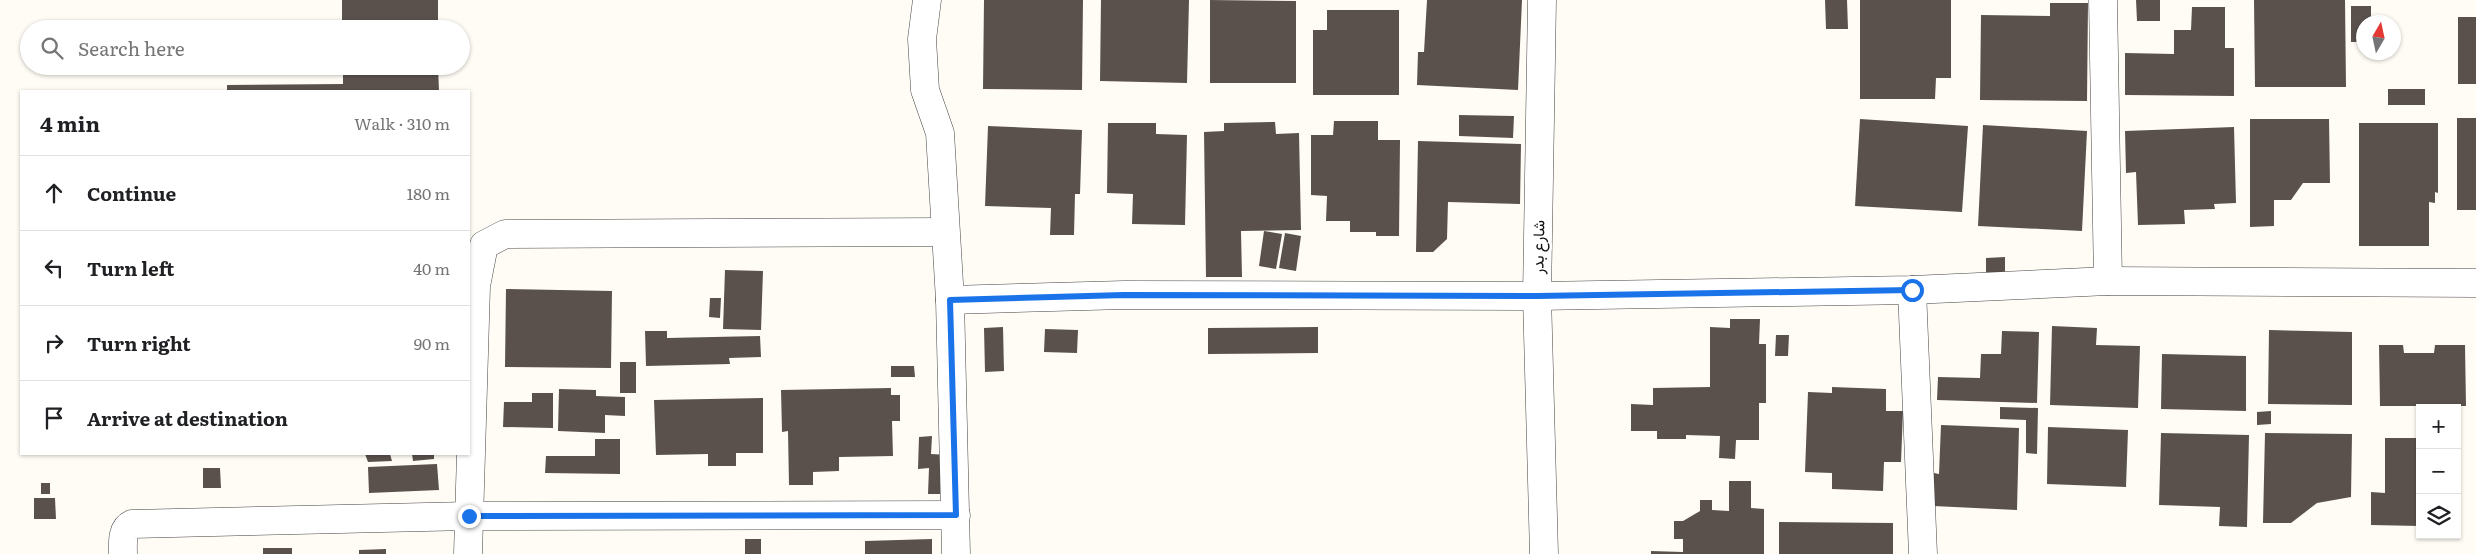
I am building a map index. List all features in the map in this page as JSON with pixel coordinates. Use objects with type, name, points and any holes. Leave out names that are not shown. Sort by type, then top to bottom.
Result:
[{"type":"street","points":[[927,0],[922,39],[925,90],[940,133],[950,300],[956,554]]},
{"type":"street","name":"شارع بدر","points":[[1542,0],[1537,296],[1544,554]]},
{"type":"street","points":[[2103,0],[2108,281]]},
{"type":"street","points":[[468,554],[476,286],[484,245],[505,234],[945,232]]},
{"type":"street","points":[[950,300],[1124,295],[1537,296],[1912,290],[2108,281],[2476,283]]},
{"type":"street","points":[[1912,290],[1923,554]]},
{"type":"street","points":[[123,554],[125,532],[128,526],[132,524],[469,516],[956,515]]},
{"type":"building","points":[[342,0],[438,0],[438,20],[342,20]]},
{"type":"building","points":[[984,0],[1083,0],[1082,90],[983,89]]},
{"type":"building","points":[[1101,0],[1189,0],[1187,83],[1100,81]]},
{"type":"building","points":[[1210,0],[1296,1],[1296,83],[1210,83]]},
{"type":"building","points":[[1427,0],[1522,0],[1518,90],[1417,85],[1418,52],[1424,52]]},
{"type":"building","points":[[1825,0],[1847,0],[1848,29],[1826,29]]},
{"type":"building","points":[[1860,0],[1951,0],[1951,78],[1936,78],[1935,99],[1860,99]]},
{"type":"building","points":[[2136,0],[2160,0],[2160,21],[2137,21]]},
{"type":"building","points":[[2254,0],[2345,0],[2346,87],[2255,87]]},
{"type":"building","points":[[2050,3],[2088,3],[2087,101],[1980,100],[1981,15],[2050,16]]},
{"type":"building","points":[[2351,6],[2371,6],[2371,15],[2356,15],[2356,42],[2351,42]]},
{"type":"building","points":[[2192,7],[2225,7],[2225,48],[2234,48],[2234,96],[2125,95],[2125,53],[2174,54],[2174,30],[2191,30]]},
{"type":"building","points":[[1327,10],[1399,10],[1399,95],[1313,95],[1313,30],[1327,30]]},
{"type":"building","points":[[2458,17],[2476,17],[2476,84],[2458,84]]},
{"type":"building","points":[[343,75],[438,75],[439,90],[227,90],[227,85],[343,84]]},
{"type":"building","points":[[2388,89],[2425,89],[2425,105],[2388,105]]},
{"type":"building","points":[[1459,115],[1514,116],[1513,138],[1459,136]]},
{"type":"building","points":[[2457,118],[2476,118],[2476,210],[2457,210]]},
{"type":"building","points":[[1860,119],[1968,126],[1962,212],[1855,206]]},
{"type":"building","points":[[2250,119],[2329,119],[2330,183],[2303,183],[2291,200],[2274,200],[2274,226],[2250,227]]},
{"type":"building","points":[[1334,121],[1378,121],[1378,140],[1400,140],[1399,236],[1376,236],[1376,232],[1350,232],[1350,221],[1326,221],[1327,196],[1311,195],[1311,135],[1333,135]]},
{"type":"building","points":[[1275,122],[1276,134],[1299,133],[1301,230],[1241,231],[1242,277],[1206,277],[1204,132],[1224,131],[1224,123]]},
{"type":"building","points":[[1108,123],[1156,123],[1156,134],[1187,135],[1185,225],[1132,224],[1133,194],[1107,193]]},
{"type":"building","points":[[2359,123],[2438,123],[2438,193],[2435,192],[2435,203],[2429,202],[2429,246],[2359,246]]},
{"type":"building","points":[[1983,125],[2087,131],[2082,231],[1978,226]]},
{"type":"building","points":[[988,126],[1082,130],[1080,194],[1075,194],[1074,235],[1050,235],[1051,208],[985,206]]},
{"type":"building","points":[[2234,127],[2236,203],[2214,204],[2215,209],[2184,210],[2185,224],[2138,225],[2136,172],[2126,173],[2125,131]]},
{"type":"building","points":[[1418,141],[1521,144],[1520,204],[1448,202],[1447,239],[1433,252],[1416,252]]},
{"type":"building","points":[[1264,231],[1282,234],[1276,269],[1259,266]]},
{"type":"building","points":[[1285,233],[1301,236],[1296,271],[1279,268]]},
{"type":"building","points":[[2005,257],[2005,274],[1986,275],[1986,258]]},
{"type":"building","points":[[725,270],[763,271],[761,330],[723,329]]},
{"type":"building","points":[[506,289],[612,291],[611,368],[505,367]]},
{"type":"building","points":[[710,298],[721,298],[720,318],[709,317]]},
{"type":"building","points":[[1730,319],[1760,319],[1759,344],[1766,344],[1766,403],[1759,403],[1759,440],[1736,440],[1735,459],[1719,458],[1720,436],[1686,435],[1686,439],[1657,439],[1657,431],[1631,431],[1631,404],[1653,405],[1653,388],[1710,387],[1710,327],[1730,328]]},
{"type":"building","points":[[2052,326],[2097,328],[2096,345],[2140,346],[2138,408],[2050,405]]},
{"type":"building","points":[[1003,327],[1004,371],[985,372],[984,328]]},
{"type":"building","points":[[1318,327],[1318,353],[1208,354],[1208,328]]},
{"type":"building","points":[[1045,329],[1078,330],[1077,353],[1044,352]]},
{"type":"building","points":[[2269,330],[2352,332],[2352,405],[2268,404]]},
{"type":"building","points":[[645,331],[667,331],[667,338],[760,336],[761,357],[729,358],[730,364],[646,366]]},
{"type":"building","points":[[2002,331],[2039,332],[2037,403],[1937,400],[1938,377],[1980,378],[1981,354],[2001,354]]},
{"type":"building","points":[[1776,335],[1789,335],[1788,356],[1775,356]]},
{"type":"building","points":[[2379,345],[2403,345],[2404,353],[2434,353],[2435,345],[2465,345],[2466,406],[2461,406],[2461,404],[2416,404],[2416,406],[2380,406]]},
{"type":"building","points":[[2162,354],[2246,356],[2246,411],[2161,409]]},
{"type":"building","points":[[620,362],[636,362],[636,393],[620,393]]},
{"type":"building","points":[[891,366],[914,366],[915,377],[891,377]]},
{"type":"building","points":[[1832,387],[1886,389],[1886,411],[1903,411],[1901,462],[1884,462],[1883,491],[1832,489],[1832,473],[1805,472],[1808,392],[1832,393]]},
{"type":"building","points":[[891,388],[891,395],[900,395],[900,421],[892,421],[893,456],[839,457],[839,471],[813,472],[813,485],[789,485],[788,431],[782,432],[781,390]]},
{"type":"building","points":[[559,389],[596,390],[596,396],[625,397],[625,416],[605,415],[605,433],[558,431]]},
{"type":"building","points":[[532,393],[553,393],[553,428],[503,427],[504,402],[532,402]]},
{"type":"building","points":[[763,398],[763,453],[736,453],[736,466],[708,466],[708,454],[656,455],[654,400]]},
{"type":"building","points":[[2000,407],[2038,408],[2037,454],[2026,453],[2026,420],[2000,419]]},
{"type":"building","points":[[2271,411],[2271,424],[2257,425],[2257,412]]},
{"type":"building","points":[[1941,425],[2019,428],[2017,510],[1933,506],[1934,473],[1939,474]]},
{"type":"building","points":[[2048,427],[2128,430],[2126,487],[2047,484]]},
{"type":"building","points":[[2161,433],[2249,435],[2247,527],[2219,526],[2220,507],[2159,505]]},
{"type":"building","points":[[2265,433],[2352,434],[2351,497],[2317,503],[2291,523],[2263,523]]},
{"type":"building","points":[[932,436],[931,454],[949,455],[949,494],[928,494],[929,468],[918,469],[919,437]]},
{"type":"building","points":[[2385,438],[2416,438],[2416,526],[2371,525],[2371,492],[2385,493]]},
{"type":"building","points":[[595,439],[620,439],[620,474],[545,473],[546,456],[595,456]]},
{"type":"building","points":[[365,455],[390,455],[392,461],[368,462]]},
{"type":"building","points":[[412,455],[434,455],[434,459],[413,461]]},
{"type":"building","points":[[437,464],[439,490],[369,493],[368,467]]},
{"type":"building","points":[[203,468],[220,468],[221,488],[203,488]]},
{"type":"building","points":[[1729,481],[1751,481],[1751,508],[1764,509],[1764,554],[1651,554],[1651,551],[1683,552],[1683,539],[1674,539],[1674,521],[1683,521],[1700,511],[1700,500],[1712,500],[1712,510],[1729,511]]},
{"type":"building","points":[[41,483],[50,483],[50,494],[41,494]]},
{"type":"building","points":[[34,498],[55,498],[56,519],[34,519]]},
{"type":"building","points":[[1779,522],[1893,523],[1893,554],[1779,554]]},
{"type":"building","points":[[745,539],[761,539],[761,554],[745,554]]},
{"type":"building","points":[[932,539],[932,554],[865,554],[865,541]]},
{"type":"building","points":[[263,548],[292,548],[292,554],[263,554]]},
{"type":"building","points":[[386,549],[386,554],[359,554],[359,550]]},
{"type":"route","points":[[469,516],[956,515],[950,300],[1124,295],[1537,296],[1912,290]]}]
